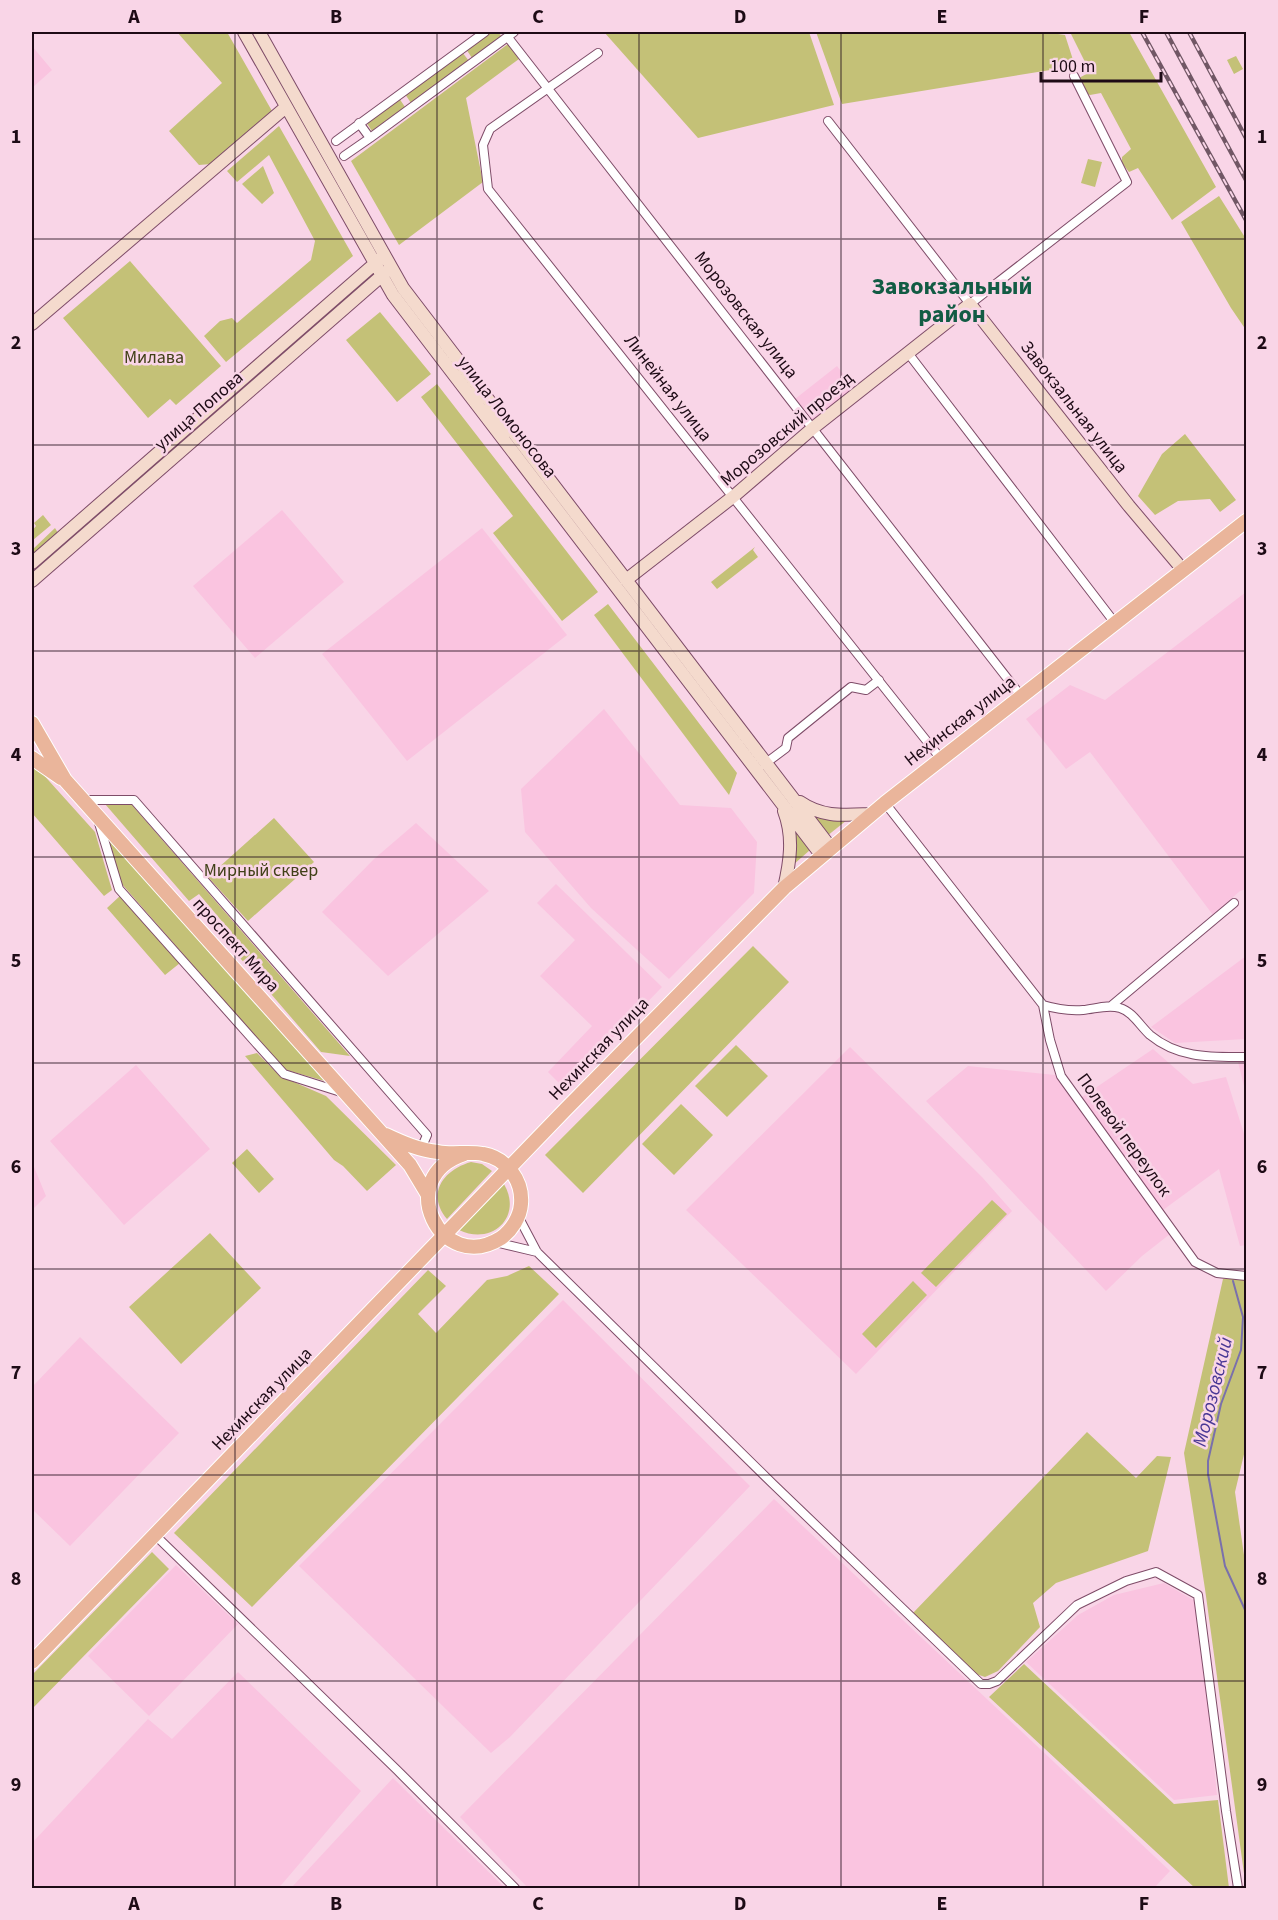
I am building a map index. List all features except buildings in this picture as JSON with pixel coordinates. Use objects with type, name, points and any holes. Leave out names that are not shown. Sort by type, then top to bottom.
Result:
[{"type":"main road","name":"улица Ломоносова","points":[[244,32],[374,264],[400,305],[626,580],[702,689],[766,763],[782,794],[790,833],[790,857],[784,888]]},
{"type":"main road","name":"улица Ломоносова","points":[[259,32],[402,288],[477,396],[826,852]]},
{"type":"main road","points":[[32,324],[286,107]]},
{"type":"main road","name":"улица Попова","points":[[32,563],[384,256]]},
{"type":"main road","name":"улица Попова","points":[[32,581],[391,267]]},
{"type":"main road","name":"Морозовский проезд","points":[[626,580],[734,496],[813,428],[970,304]]},
{"type":"main road","name":"Завокзальная улица","points":[[970,304],[1129,506],[1183,570]]},
{"type":"main road","name":"Нехинская улица","points":[[32,1662],[509,1168],[784,888],[871,814],[1246,521]]},
{"type":"main road","name":"проспект Мира","points":[[32,723],[65,780],[410,1165],[428,1194],[431,1217],[444,1235]]},
{"type":"main road","name":"проспект Мира","points":[[32,758],[65,780]]},
{"type":"main road","name":"улица Ломоносова","points":[[782,794],[818,812],[840,816],[871,814]]},
{"type":"main road","name":"проспект Мира","points":[[381,1133],[421,1149],[474,1153],[493,1157],[509,1168]]},
{"type":"main road","points":[[428,1194],[434,1176],[440,1169],[447,1162],[464,1154]]},
{"type":"main road","points":[[444,1235],[460,1244],[478,1246],[494,1242],[504,1235],[518,1216],[520,1207],[518,1182],[509,1168]]},
{"type":"street","points":[[336,141],[485,32]]},
{"type":"street","points":[[344,156],[512,36]]},
{"type":"street","name":"Морозовская улица","points":[[512,36],[547,88],[1021,696]]},
{"type":"street","name":"Линейная улица","points":[[598,53],[490,129],[483,145],[488,189],[941,759]]},
{"type":"street","points":[[970,304],[1127,182],[1074,76]]},
{"type":"street","name":"Завокзальная улица","points":[[828,122],[970,304]]},
{"type":"street","points":[[359,123],[370,138]]},
{"type":"street","points":[[908,353],[1115,623]]},
{"type":"street","points":[[766,763],[786,748],[788,738],[851,687],[866,690],[879,680]]},
{"type":"street","points":[[83,800],[134,800],[426,1135],[421,1149]]},
{"type":"street","name":"Полевой переулок","points":[[885,803],[1043,1005],[1050,1040],[1061,1076],[1195,1262],[1217,1273],[1246,1276]]},
{"type":"street","points":[[98,817],[119,889],[256,1043],[284,1074],[345,1094]]},
{"type":"street","points":[[1111,1006],[1234,903]]},
{"type":"street","points":[[1043,1005],[1064,1010],[1111,1006],[1128,1011],[1151,1035],[1167,1047],[1199,1057],[1246,1057]]},
{"type":"street","points":[[518,1216],[537,1252],[981,1684],[997,1681],[1077,1605],[1126,1581],[1156,1572],[1198,1595],[1238,1888]]},
{"type":"street","points":[[494,1242],[537,1252]]},
{"type":"street","points":[[155,1534],[421,1793],[515,1888]]},
{"type":"shaded area","points":[[32,46],[52,70],[32,88]]},
{"type":"shaded area","points":[[837,366],[856,390],[814,423],[795,399]]},
{"type":"shaded area","points":[[282,510],[344,582],[255,658],[193,586]]},
{"type":"shaded area","points":[[482,528],[567,635],[407,761],[322,654]]},
{"type":"shaded area","points":[[1246,592],[1246,889],[1240,891],[1213,915],[1090,752],[1066,769],[1026,719],[1070,685],[1105,700]]},
{"type":"shaded area","points":[[604,709],[680,805],[731,808],[757,842],[754,893],[669,979],[591,908],[525,832],[521,789]]},
{"type":"shaded area","points":[[416,823],[489,891],[388,976],[322,912],[374,859]]},
{"type":"shaded area","points":[[556,884],[662,987],[564,1088],[548,1072],[592,1026],[540,976],[575,940],[537,903]]},
{"type":"shaded area","points":[[1246,956],[1246,1039],[1175,1043],[1151,1027]]},
{"type":"shaded area","points":[[850,1047],[982,1177],[1012,1211],[856,1374],[686,1210]]},
{"type":"shaded area","points":[[1153,1049],[1193,1084],[1226,1077],[1246,1140],[1246,1245],[1240,1246],[1219,1169],[1163,1210],[1082,1097]]},
{"type":"shaded area","points":[[1238,1062],[1246,1062],[1246,1094]]},
{"type":"shaded area","points":[[136,1065],[210,1149],[124,1225],[50,1141]]},
{"type":"shaded area","points":[[968,1066],[1055,1075],[1170,1234],[1142,1256],[1106,1291],[926,1101]]},
{"type":"shaded area","points":[[32,1162],[46,1196],[32,1210]]},
{"type":"shaded area","points":[[563,1300],[750,1486],[510,1737],[491,1753],[299,1566]]},
{"type":"shaded area","points":[[80,1337],[179,1433],[70,1546],[32,1509],[32,1387]]},
{"type":"shaded area","points":[[774,1499],[1170,1871],[1154,1888],[528,1888],[460,1817]]},
{"type":"shaded area","points":[[176,1565],[238,1624],[149,1716],[88,1656]]},
{"type":"shaded area","points":[[1164,1583],[1195,1601],[1204,1664],[1217,1795],[1174,1800],[1026,1662],[1078,1615],[1114,1595]]},
{"type":"shaded area","points":[[238,1672],[361,1791],[283,1883],[278,1888],[32,1888],[32,1843],[148,1719],[172,1739]]},
{"type":"shaded area","points":[[393,1778],[505,1888],[292,1887]]},
{"type":"green space","points":[[177,32],[227,32],[272,111],[211,164],[199,165],[169,131],[222,83]]},
{"type":"green space","points":[[490,32],[498,32],[502,37],[472,58],[466,49]]},
{"type":"green space","points":[[604,32],[809,32],[834,105],[698,138]]},
{"type":"green space","points":[[816,32],[1044,32],[1065,35],[1075,66],[842,104]]},
{"type":"green space","points":[[1072,32],[1129,32],[1216,187],[1172,220],[1138,168],[1129,172],[1122,163],[1122,157],[1131,149],[1101,93],[1090,95],[1086,93],[1079,78],[1090,72]]},
{"type":"green space","points":[[508,44],[519,59],[466,98],[483,182],[399,245],[351,161]]},
{"type":"green space","points":[[462,52],[469,61],[411,103],[405,94]]},
{"type":"green space","points":[[1236,56],[1243,69],[1234,74],[1227,60]]},
{"type":"green space","points":[[399,98],[405,107],[372,131],[366,122]]},
{"type":"green space","points":[[279,126],[353,256],[226,362],[204,336],[220,321],[232,318],[237,323],[311,260],[315,241],[269,155],[237,182],[227,171]]},
{"type":"green space","points":[[1088,159],[1102,162],[1095,187],[1081,183]]},
{"type":"green space","points":[[263,166],[274,193],[262,204],[242,184]]},
{"type":"green space","points":[[1219,196],[1246,239],[1246,330],[1181,222]]},
{"type":"green space","name":"Милава","points":[[130,261],[221,366],[176,405],[170,399],[148,418],[63,318]]},
{"type":"green space","points":[[380,312],[431,374],[397,402],[346,340]]},
{"type":"green space","points":[[437,384],[598,592],[562,621],[493,533],[513,516],[421,397]]},
{"type":"green space","points":[[1185,434],[1236,500],[1220,512],[1210,499],[1178,501],[1155,515],[1138,496],[1162,454]]},
{"type":"green space","points":[[43,515],[51,525],[33,540],[32,531],[36,526],[34,523]]},
{"type":"green space","points":[[55,528],[58,533],[32,557],[32,550]]},
{"type":"green space","points":[[755,547],[753,550],[758,557],[717,589],[711,582]]},
{"type":"green space","points":[[608,604],[737,773],[729,795],[594,615]]},
{"type":"green space","points":[[32,762],[95,832],[112,890],[104,896],[32,813]]},
{"type":"green space","points":[[105,804],[132,805],[350,1056],[321,1052],[240,958],[247,951],[199,894],[189,901]]},
{"type":"green space","points":[[809,812],[847,820],[827,836]]},
{"type":"green space","name":"Мирный сквер","points":[[274,818],[314,862],[248,921],[208,877]]},
{"type":"green space","points":[[793,827],[810,850],[793,865]]},
{"type":"green space","points":[[107,838],[328,1082],[283,1069],[121,883]]},
{"type":"green space","points":[[121,895],[180,963],[165,975],[107,908]]},
{"type":"green space","points":[[753,946],[789,982],[583,1193],[545,1155]]},
{"type":"green space","points":[[736,1045],[768,1076],[727,1117],[695,1086]]},
{"type":"green space","points":[[257,1053],[280,1076],[326,1096],[396,1165],[367,1191],[334,1160],[245,1056]]},
{"type":"green space","points":[[681,1104],[713,1135],[674,1175],[642,1144]]},
{"type":"green space","points":[[247,1149],[274,1179],[259,1193],[232,1163]]},
{"type":"green space","points":[[471,1162],[482,1164],[492,1171],[447,1219],[438,1201],[441,1184],[452,1171]]},
{"type":"green space","points":[[504,1184],[509,1196],[510,1207],[501,1225],[483,1234],[471,1234],[459,1230]]},
{"type":"green space","points":[[992,1200],[1007,1214],[936,1287],[921,1273]]},
{"type":"green space","points":[[210,1233],[261,1288],[181,1364],[129,1307]]},
{"type":"green space","points":[[529,1266],[559,1294],[252,1607],[174,1533],[428,1270],[446,1286],[418,1314],[436,1333],[487,1280],[507,1276]]},
{"type":"green space","points":[[1223,1279],[1246,1279],[1246,1446],[1235,1492],[1246,1561],[1246,1888],[1184,1453]]},
{"type":"green space","points":[[913,1281],[927,1295],[876,1348],[862,1334]]},
{"type":"green space","points":[[1087,1432],[1136,1478],[1157,1456],[1171,1457],[1148,1551],[1056,1583],[1033,1603],[1040,1627],[998,1671],[985,1677],[976,1674],[913,1613]]},
{"type":"green space","points":[[152,1552],[169,1569],[32,1709],[32,1675]]},
{"type":"green space","points":[[1024,1664],[1174,1804],[1218,1800],[1229,1888],[1195,1888],[989,1697]]},
{"type":"waterway","name":"Морозовский","points":[[1233,1281],[1243,1317],[1241,1350],[1221,1404],[1208,1461],[1208,1474],[1225,1566],[1246,1612]]},
{"type":"railway","points":[[1142,32],[1246,220]]},
{"type":"railway","points":[[1166,32],[1246,180]]},
{"type":"railway","points":[[1189,32],[1246,138]]},
{"type":"district","name":"Завокзальный район","points":[[952,300]]}]
